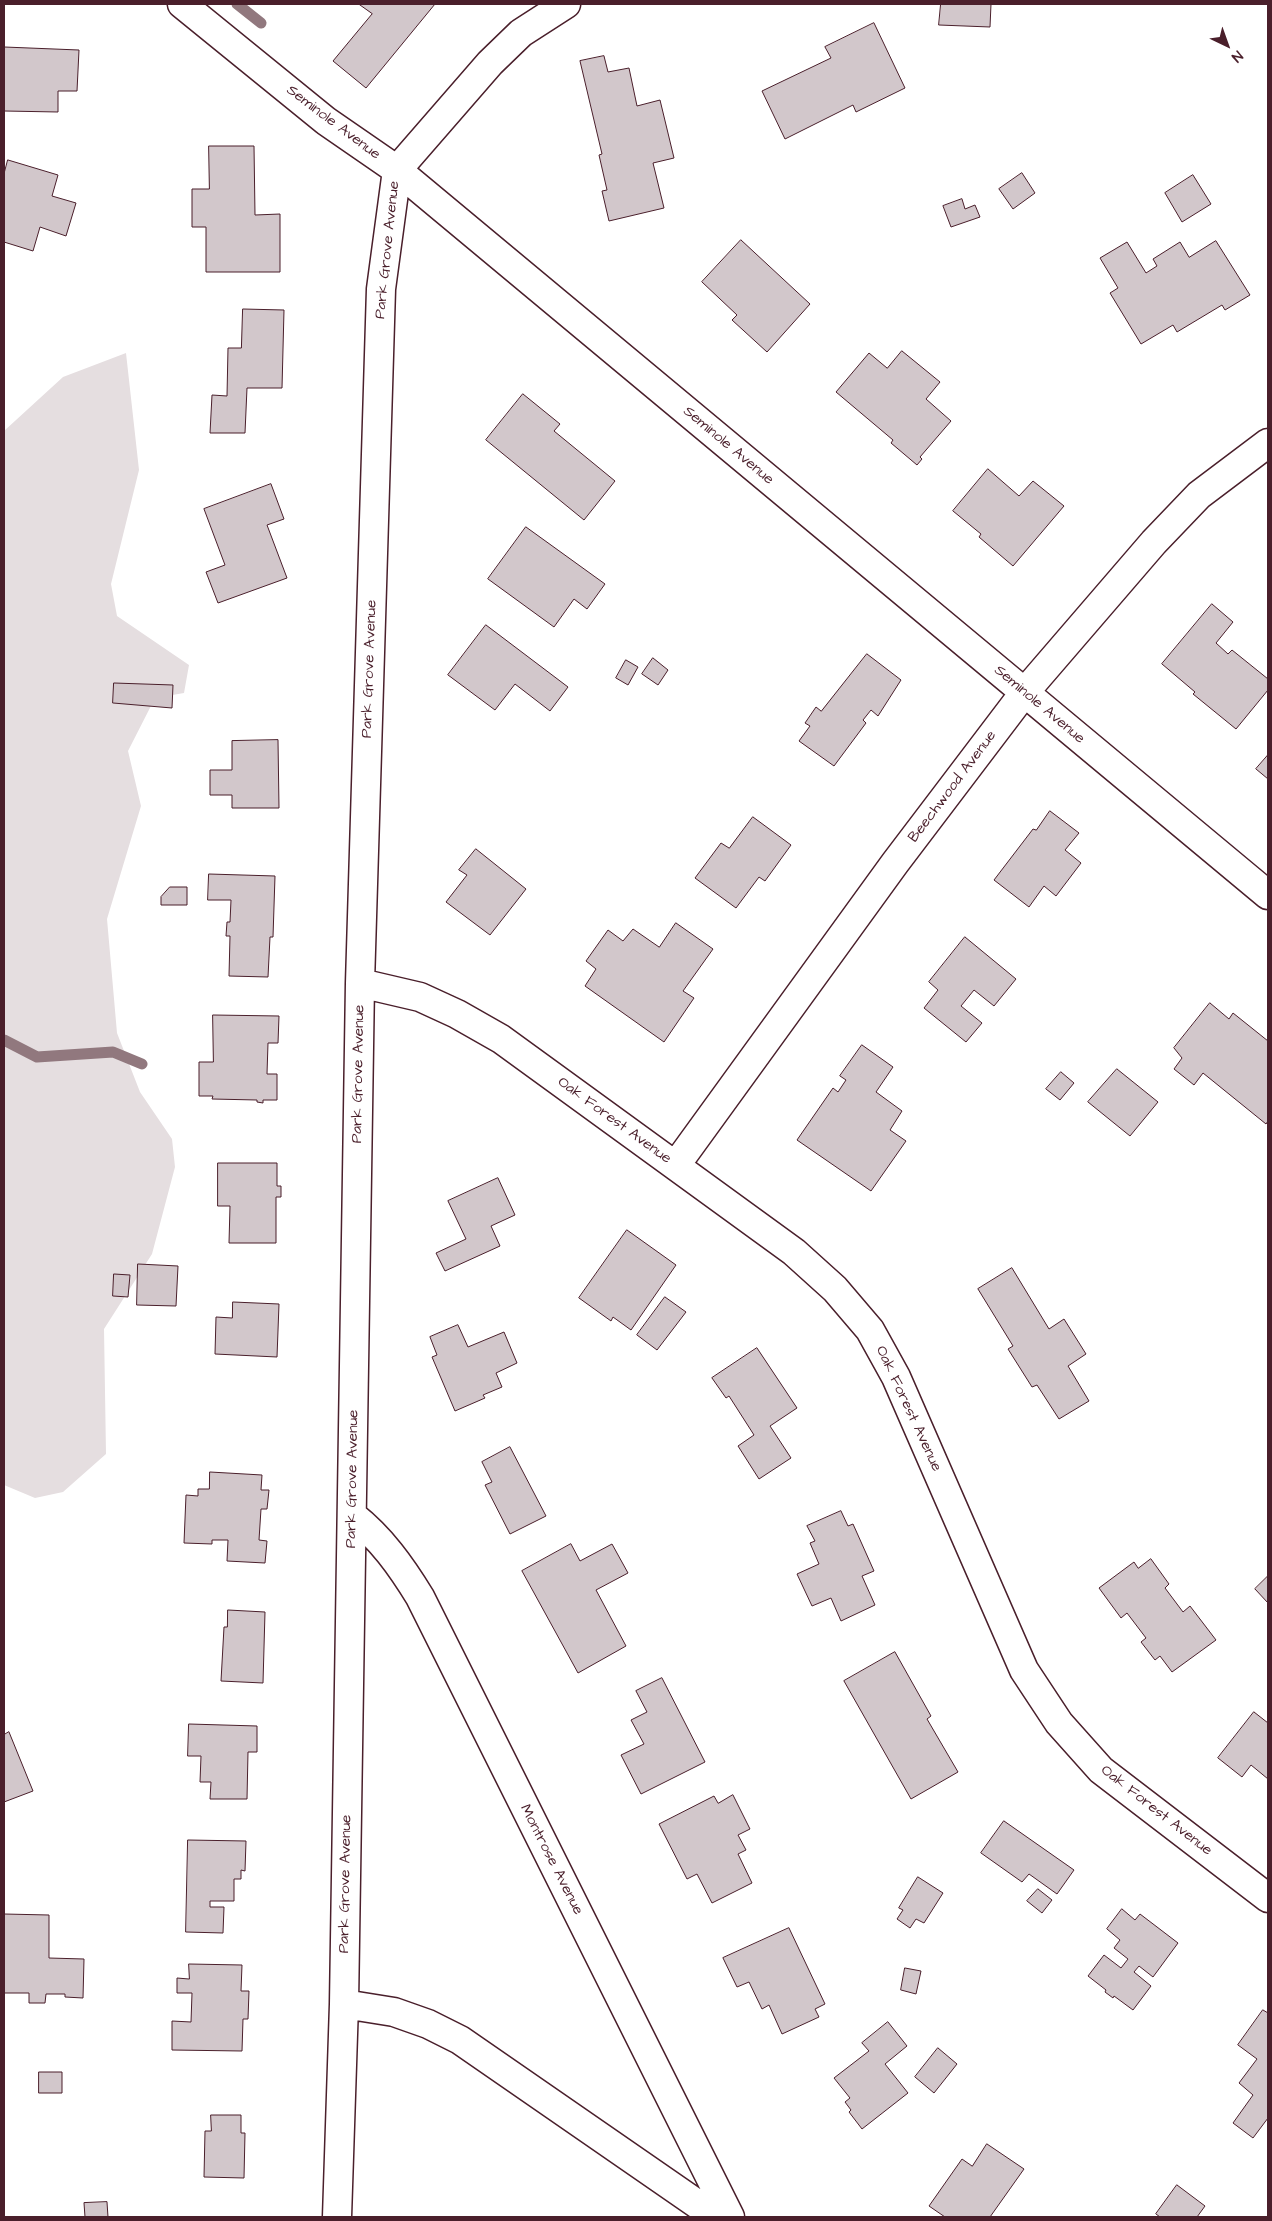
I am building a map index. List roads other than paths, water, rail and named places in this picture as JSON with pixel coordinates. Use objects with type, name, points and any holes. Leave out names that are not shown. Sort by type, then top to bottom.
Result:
[{"type":"street","name":"Seminole Avenue","points":[[182,4],[326,121],[397,170],[1268,895]]},
{"type":"street","name":"Park Grove Avenue","points":[[337,2217],[344,2004],[360,983],[381,289],[397,170],[490,63],[521,33],[566,4]]},
{"type":"street","name":"Beechwood Avenue","points":[[676,1165],[895,863],[1024,693],[1154,542],[1199,495],[1268,443]]},
{"type":"street","name":"Oak Forest Avenue","points":[[360,983],[420,997],[457,1014],[501,1039],[794,1252],[835,1289],[870,1330],[896,1377],[1024,1670],[1060,1723],[1101,1770],[1268,1898]]},
{"type":"street","name":"Montrose Avenue","points":[[353,1516],[371,1530],[399,1563],[420,1597],[730,2217]]},
{"type":"street","points":[[344,2004],[394,2012],[428,2024],[460,2040],[716,2217]]},
{"type":"waterway","points":[[237,4],[261,23]]},
{"type":"waterway","points":[[4,1040],[37,1057],[113,1052],[142,1064]]}]
